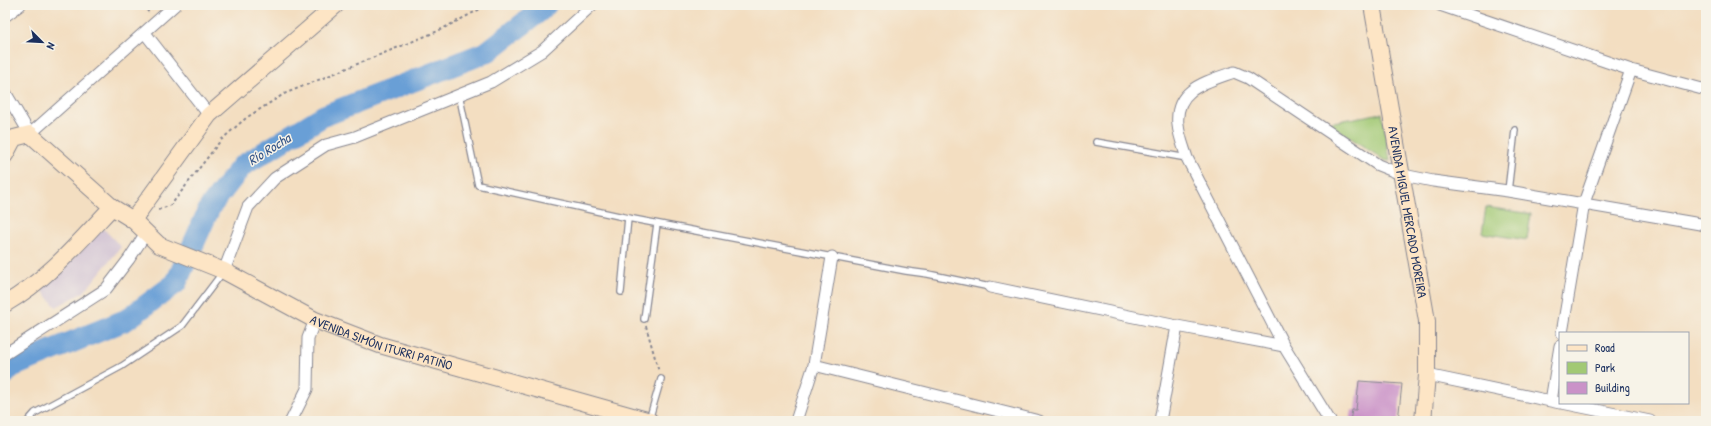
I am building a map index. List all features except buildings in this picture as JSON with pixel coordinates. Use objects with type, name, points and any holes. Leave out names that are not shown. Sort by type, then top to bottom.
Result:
[{"type":"street","points":[[5,16],[20,5]]},
{"type":"street","points":[[5,155],[14,138],[30,134],[175,5]]},
{"type":"street","points":[[133,220],[209,115],[336,5]]},
{"type":"street","points":[[224,271],[248,207],[275,178],[326,144],[355,136],[491,82],[542,51],[592,5]]},
{"type":"street","name":"AVENIDA MIGUEL MERCADO MOREIRA","points":[[1372,5],[1403,175],[1427,321],[1427,375],[1423,421]]},
{"type":"street","points":[[1440,5],[1631,70],[1706,90]]},
{"type":"street","points":[[145,33],[209,115]]},
{"type":"street","points":[[1562,332],[1584,204],[1631,70]]},
{"type":"street","points":[[1330,421],[1284,346],[1187,158],[1178,126],[1178,108],[1184,95],[1205,82],[1234,72],[1248,78],[1378,165],[1403,175],[1433,181],[1508,191],[1706,225]]},
{"type":"street","name":"AVENIDA SIMÓN ITURRI PATIÑO","points":[[5,92],[30,134],[112,207],[133,220],[159,245],[224,271],[315,320],[380,344],[649,421]]},
{"type":"street","points":[[5,304],[23,294],[57,265],[112,207]]},
{"type":"street","points":[[5,354],[106,289],[129,259],[146,233]]},
{"type":"street","points":[[796,421],[814,365],[832,257]]},
{"type":"street","points":[[990,287],[1177,326],[1284,346]]},
{"type":"street","points":[[291,421],[307,389],[308,338],[315,320]]},
{"type":"street","points":[[1160,421],[1177,326]]},
{"type":"street","points":[[814,365],[1039,421]]},
{"type":"street","points":[[1427,375],[1557,402],[1559,365]]},
{"type":"street","points":[[1567,404],[1650,421]]},
{"type":"lane","points":[[459,94],[478,185],[656,224],[928,274],[990,287]]},
{"type":"lane","points":[[1508,191],[1515,130]]},
{"type":"lane","points":[[1096,142],[1187,158]]},
{"type":"lane","points":[[621,292],[628,218]]},
{"type":"lane","points":[[644,319],[656,224]]},
{"type":"lane","points":[[28,421],[35,413],[122,366],[182,326],[224,271]]},
{"type":"lane","points":[[649,421],[661,379]]},
{"type":"path","points":[[158,210],[171,205],[221,140],[246,118],[284,94],[438,31],[488,5]]},
{"type":"path","points":[[644,319],[661,379]]},
{"type":"shaded area","points":[[103,228],[121,247],[84,292],[56,307],[39,287],[64,268]]},
{"type":"green space","points":[[1382,113],[1390,161],[1384,160],[1328,123]]},
{"type":"green space","points":[[1486,207],[1531,214],[1527,240],[1482,233]]},
{"type":"waterway","name":"Río Rocha","points":[[5,374],[11,367],[126,320],[176,283],[210,207],[242,166],[323,116],[487,52],[546,5]]}]
